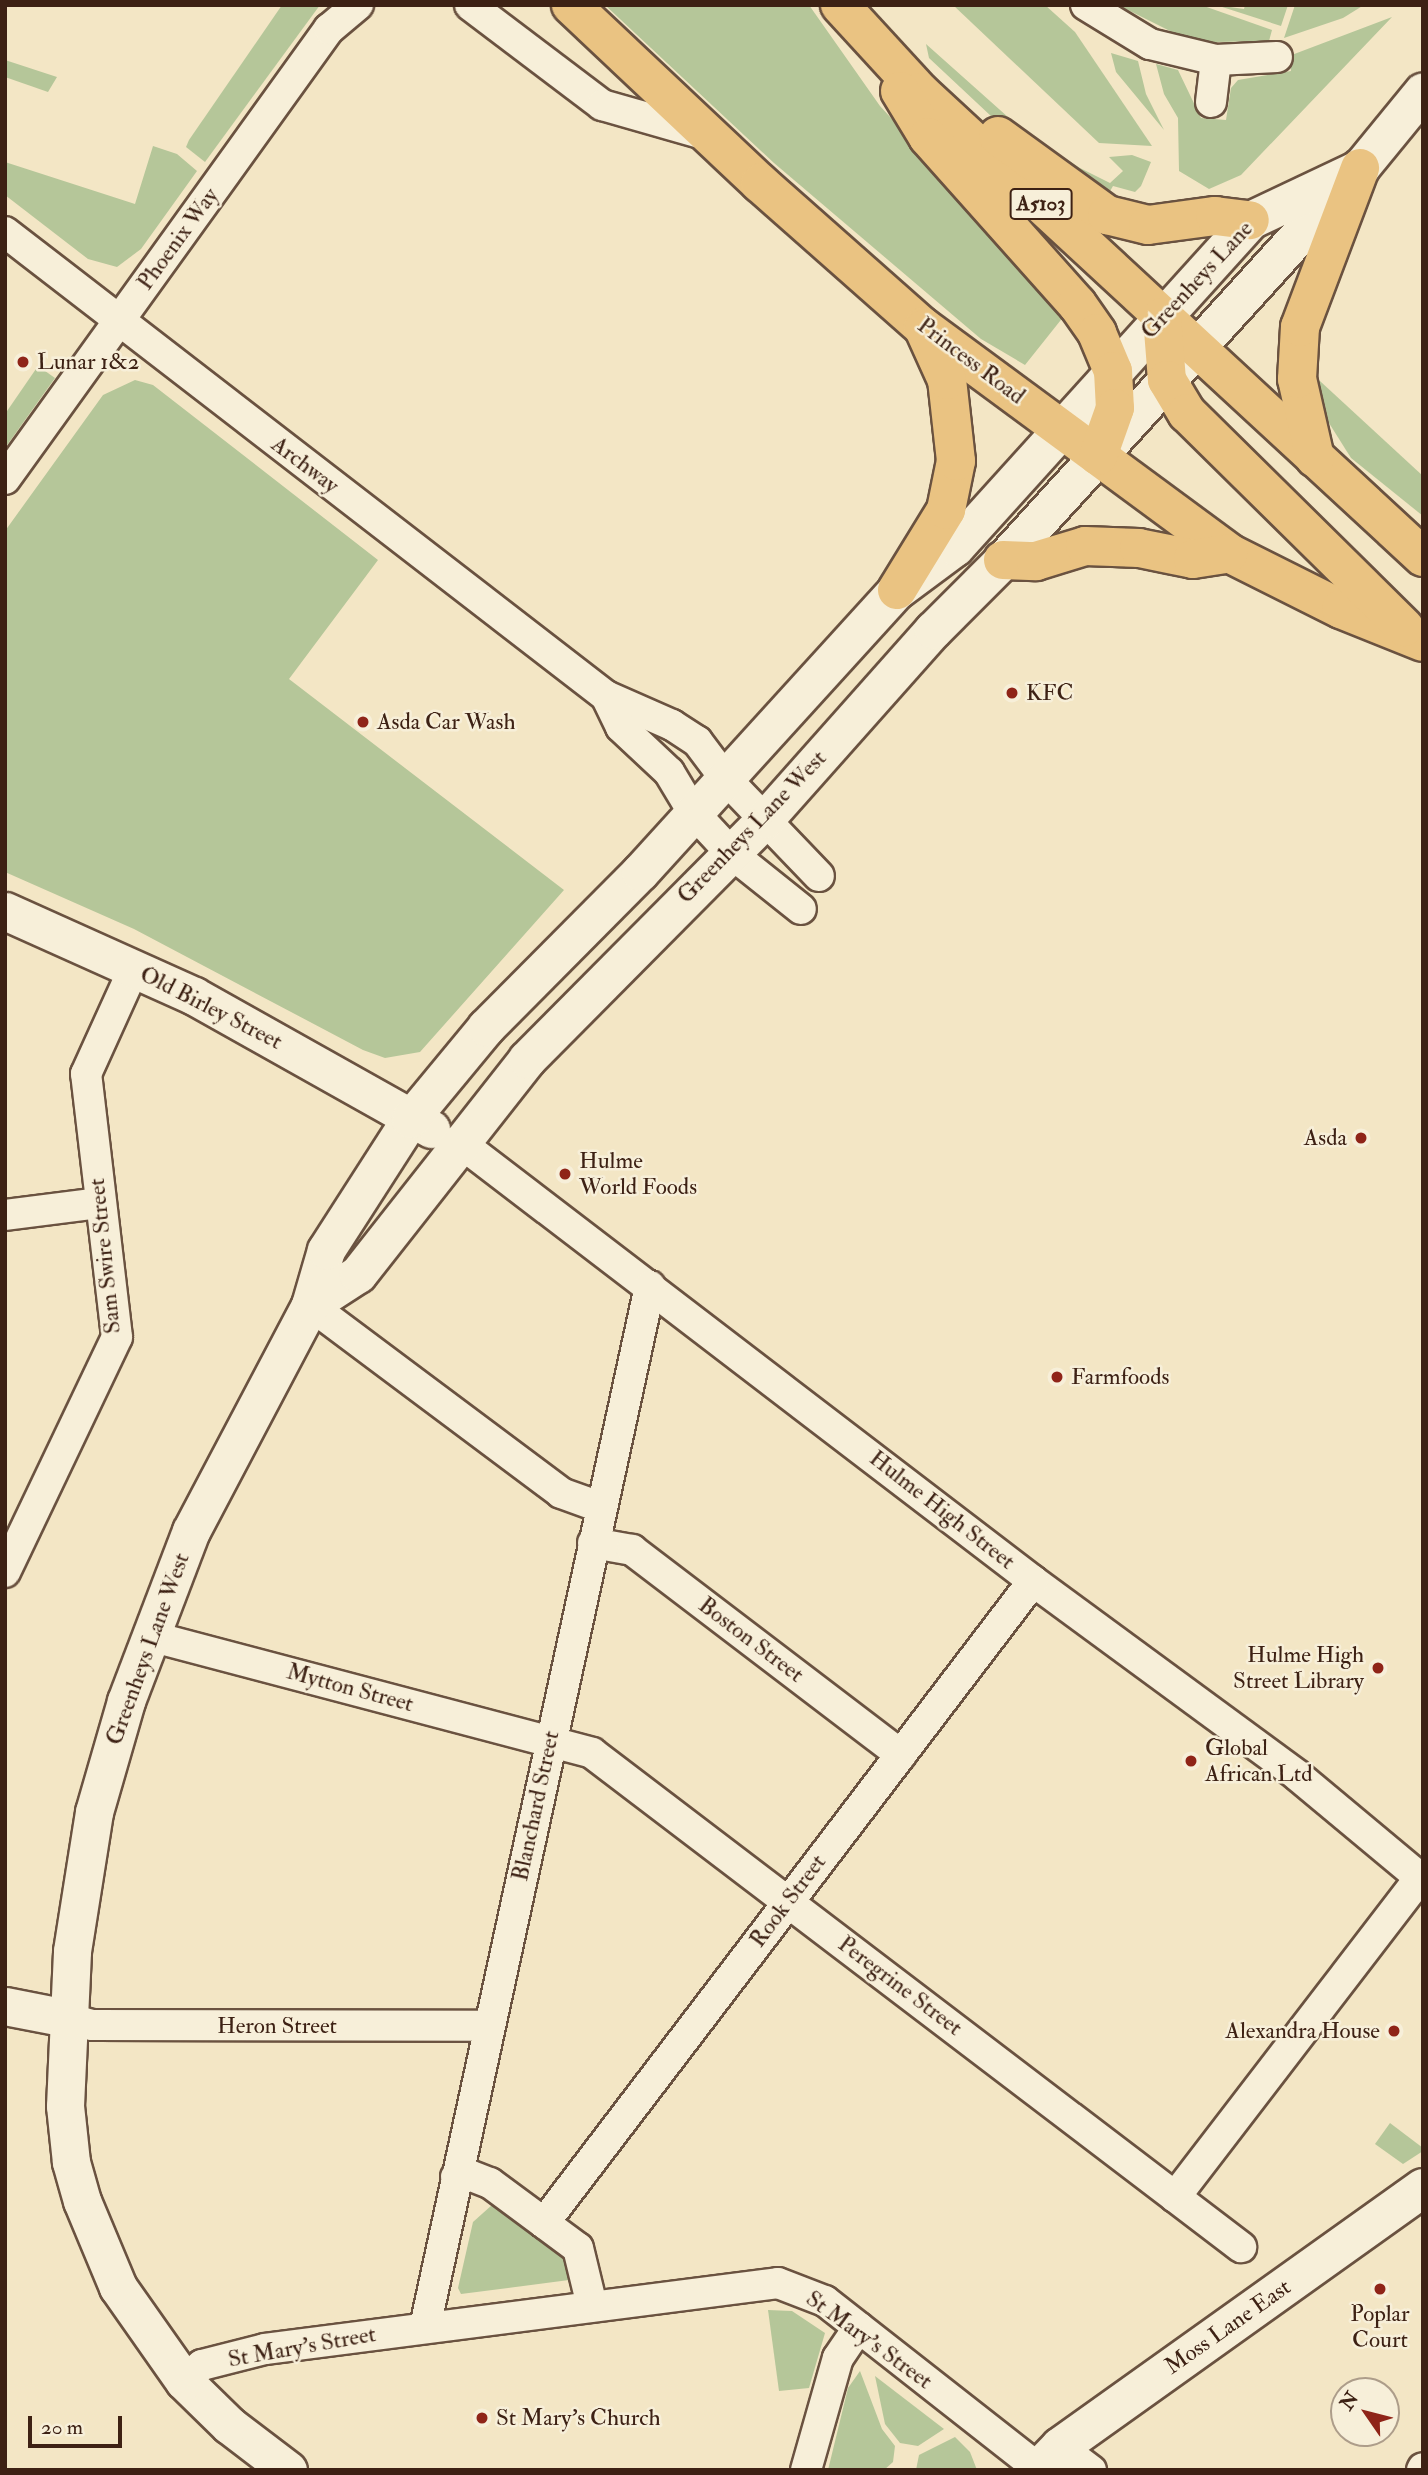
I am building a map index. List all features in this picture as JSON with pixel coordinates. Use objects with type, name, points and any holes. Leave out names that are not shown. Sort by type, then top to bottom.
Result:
[{"type":"highway","name":"Princess Road","points":[[571,5],[711,136],[923,327],[1229,553],[1341,609],[1418,639]]},
{"type":"highway","name":"A5103","points":[[852,19],[920,92],[1423,558]]},
{"type":"highway","points":[[852,19],[928,137],[1077,304],[1097,333],[1113,371],[1115,408],[1098,456]]},
{"type":"highway","points":[[920,92],[976,120],[1107,215],[1148,225],[1215,216],[1250,220]]},
{"type":"highway","points":[[1315,458],[1297,379],[1300,327],[1360,167]]},
{"type":"highway","points":[[1162,317],[1167,380],[1186,413],[1418,639]]},
{"type":"highway","points":[[897,590],[946,510],[956,461],[947,380],[923,327]]},
{"type":"highway","points":[[1003,560],[1036,561],[1086,546],[1139,548],[1193,559],[1229,553]]},
{"type":"main road","name":"Moss Lane East","points":[[1046,2462],[1423,2188]]},
{"type":"street","name":"Phoenix Way","points":[[5,479],[329,29],[358,5]]},
{"type":"street","points":[[470,5],[602,105],[711,136]]},
{"type":"street","points":[[1086,5],[1150,44],[1216,60],[1277,57]]},
{"type":"street","points":[[1211,102],[1216,60]]},
{"type":"street","name":"Greenheys Lane","points":[[1196,348],[1360,167],[1423,91]]},
{"type":"street","name":"Greenheys Lane","points":[[1061,429],[1250,220],[1360,167]]},
{"type":"street","name":"Archway","points":[[5,232],[606,696],[672,725],[697,741],[724,777],[819,876]]},
{"type":"street","name":"Greenheys Lane West","points":[[310,1305],[358,1274],[458,1141],[527,1059],[686,895],[732,854],[765,819],[933,630],[1003,560],[1196,348]]},
{"type":"street","name":"Greenheys Lane West","points":[[288,2470],[229,2425],[184,2381],[118,2287],[82,2201],[71,2162],[65,2106],[66,2018],[94,1812],[150,1636],[213,1485],[310,1305],[326,1250],[410,1119],[486,1027],[693,813],[897,590],[955,547],[1061,429]]},
{"type":"street","name":"Archway","points":[[606,696],[621,727],[669,772],[693,813],[732,854],[801,909]]},
{"type":"street","name":"Old Birley Street","points":[[5,911],[134,968],[250,1025],[410,1119],[458,1141]]},
{"type":"street","name":"Sam Swire Street","points":[[5,1572],[117,1337],[99,1203],[87,1066],[134,968]]},
{"type":"street","name":"Hulme High Street","points":[[458,1141],[1034,1581],[1298,1776],[1421,1879]]},
{"type":"street","points":[[5,1215],[99,1203]]},
{"type":"street","name":"Blanchard Street","points":[[425,2327],[600,1507],[650,1286]]},
{"type":"street","points":[[310,1305],[561,1493],[600,1507]]},
{"type":"street","name":"Boston Street","points":[[593,1543],[632,1550],[901,1755]]},
{"type":"street","name":"Rook Street","points":[[544,2222],[1034,1581]]},
{"type":"street","name":"Mytton Street","points":[[150,1636],[551,1740]]},
{"type":"street","name":"Peregrine Street","points":[[551,1740],[592,1753],[1241,2247]]},
{"type":"street","points":[[1175,2197],[1421,1879]]},
{"type":"street","points":[[5,2006],[66,2018]]},
{"type":"street","name":"Heron Street","points":[[66,2018],[92,2025],[489,2026]]},
{"type":"street","points":[[456,2177],[470,2175],[485,2180],[544,2222],[581,2253],[592,2306]]},
{"type":"street","name":"St Mary's Street","points":[[184,2381],[202,2365],[265,2349],[778,2283],[825,2301],[1046,2462],[1091,2470]]},
{"type":"street","points":[[806,2470],[838,2358],[859,2327]]},
{"type":"green space","points":[[282,5],[320,5],[205,162],[186,147],[189,140]]},
{"type":"green space","points":[[605,5],[809,5],[880,106],[1068,311],[1025,365],[981,339],[774,163]]},
{"type":"green space","points":[[953,5],[1045,5],[1075,32],[1152,146],[1099,143]]},
{"type":"green space","points":[[1118,5],[1201,5],[1272,30],[1269,41],[1214,42],[1174,33]]},
{"type":"green space","points":[[1216,5],[1244,9],[1245,5],[1288,5],[1281,26]]},
{"type":"green space","points":[[1295,5],[1364,5],[1343,18],[1284,38]]},
{"type":"green space","points":[[1392,17],[1241,175],[1209,189],[1179,171],[1178,118],[1164,94],[1156,64],[1178,70],[1201,118],[1226,120],[1231,88],[1238,80],[1291,71],[1289,56]]},
{"type":"green space","points":[[926,44],[1026,133],[1080,168],[1110,183],[1123,171],[1109,157],[1132,155],[1151,162],[1141,186],[1135,192],[1113,186],[1106,198],[992,117],[929,58]]},
{"type":"green space","points":[[1111,53],[1138,61],[1146,94],[1164,130],[1116,72]]},
{"type":"green space","points":[[5,60],[57,77],[48,92],[5,77]]},
{"type":"green space","points":[[153,146],[177,154],[197,171],[141,249],[117,267],[88,259],[5,195],[5,162],[135,204]]},
{"type":"green space","points":[[38,366],[55,378],[5,448],[5,414]]},
{"type":"green space","points":[[1308,370],[1423,476],[1423,516],[1351,458],[1317,404]]},
{"type":"green space","points":[[135,380],[153,385],[378,560],[289,679],[564,890],[420,1052],[385,1058],[363,1050],[134,929],[5,872],[5,531],[103,395]]},
{"type":"green space","points":[[1390,2123],[1423,2148],[1423,2151],[1403,2164],[1375,2144]]},
{"type":"green space","points":[[492,2205],[569,2256],[569,2280],[461,2294],[458,2288],[473,2222]]},
{"type":"green space","points":[[768,2310],[792,2311],[825,2333],[809,2388],[779,2391]]},
{"type":"green space","points":[[860,2371],[882,2429],[895,2446],[893,2462],[884,2470],[828,2470],[848,2388]]},
{"type":"green space","points":[[875,2376],[944,2429],[918,2446],[900,2443],[885,2424]]},
{"type":"green space","points":[[955,2437],[970,2452],[977,2470],[916,2470],[919,2455]]},
{"type":"place","name":"Lunar 1&2","points":[[23,362]]},
{"type":"place","name":"KFC","points":[[1012,693]]},
{"type":"place","name":"Asda Car Wash","points":[[363,722]]},
{"type":"place","name":"Asda","points":[[1361,1138]]},
{"type":"place","name":"Hulme World Foods","points":[[565,1174]]},
{"type":"place","name":"Farmfoods","points":[[1057,1377]]},
{"type":"place","name":"Hulme High Street Library","points":[[1378,1668]]},
{"type":"place","name":"Global African Ltd","points":[[1191,1761]]},
{"type":"place","name":"Alexandra House","points":[[1394,2031]]},
{"type":"place","name":"Poplar Court","points":[[1380,2289]]},
{"type":"place","name":"St Mary's Church","points":[[482,2418]]}]
